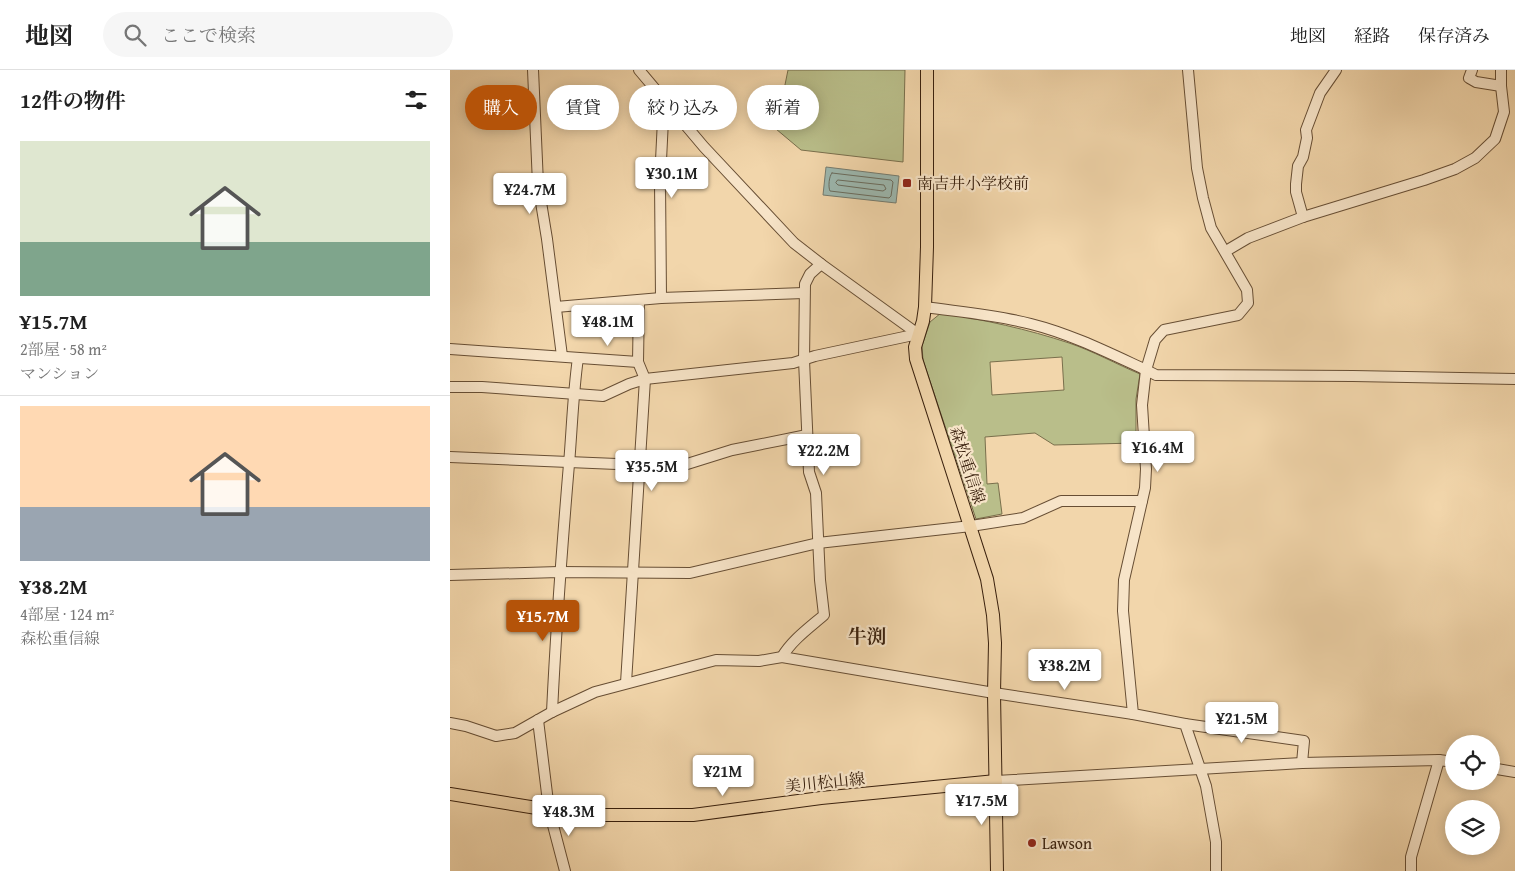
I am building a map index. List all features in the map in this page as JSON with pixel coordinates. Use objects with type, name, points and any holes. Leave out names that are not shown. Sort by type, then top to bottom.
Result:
[{"type":"main road","name":"森松重信線","points":[[927,70],[928,247],[925,307],[915,347],[916,359],[987,579],[993,615],[995,643],[997,871]]},
{"type":"main road","name":"美川松山線","points":[[450,794],[549,810],[606,815],[693,815],[821,798],[996,781]]},
{"type":"street","points":[[533,70],[538,184],[562,356]]},
{"type":"street","points":[[639,70],[652,85]]},
{"type":"street","points":[[1133,714],[1123,611],[1124,588],[1142,501],[1146,469],[1142,405],[1146,370],[1155,340],[1164,330],[1238,315],[1248,303],[1247,290],[1211,228],[1203,198],[1197,168],[1188,70]]},
{"type":"street","points":[[1304,217],[1296,192],[1298,166],[1303,157],[1306,130],[1320,93],[1336,70]]},
{"type":"street","points":[[1472,70],[1469,78],[1476,82],[1501,86]]},
{"type":"street","points":[[1226,251],[1248,238],[1304,217],[1424,180],[1455,169],[1475,158],[1495,139],[1504,112],[1501,70]]},
{"type":"street","points":[[661,298],[660,181],[662,130]]},
{"type":"street","points":[[690,130],[794,243],[918,334]]},
{"type":"street","points":[[782,657],[800,635],[824,616],[816,493],[809,472],[804,360],[805,284],[810,274],[821,264]]},
{"type":"street","points":[[556,306],[661,298],[804,293]]},
{"type":"street","points":[[626,683],[645,379],[638,362],[639,300]]},
{"type":"street","points":[[925,307],[999,317],[1033,324],[1074,338],[1156,375],[1515,379]]},
{"type":"street","points":[[450,387],[482,387],[603,396],[645,379],[793,363],[814,356],[918,334]]},
{"type":"street","points":[[450,349],[638,362]]},
{"type":"street","points":[[552,712],[559,572],[573,394],[578,358]]},
{"type":"street","points":[[450,457],[641,465],[684,464],[732,450],[807,435]]},
{"type":"street","points":[[450,575],[559,572],[634,574],[690,572],[818,543],[971,526],[1023,518],[1061,501],[1142,501]]},
{"type":"street","points":[[450,723],[496,736],[515,733],[552,712],[595,692],[626,683],[716,660],[759,661],[782,657],[1185,724],[1304,741],[1302,763]]},
{"type":"street","points":[[538,720],[549,810],[565,871]]},
{"type":"street","points":[[1185,724],[1206,786],[1216,842],[1216,871]]},
{"type":"street","points":[[1411,871],[1411,857],[1439,760]]},
{"type":"street","points":[[996,781],[1302,763],[1445,761]]},
{"type":"street","points":[[1500,770],[1515,772]]},
{"type":"green space","points":[[788,70],[905,70],[903,162],[801,150],[777,130],[819,130],[819,85],[785,85]]},
{"type":"green space","points":[[941,313],[1022,329],[1078,346],[1140,374],[1136,399],[1136,443],[1054,445],[1035,433],[985,437],[987,484],[998,483],[1002,514],[976,519],[923,360],[922,346],[930,322]],"holes":[[[1062,357],[1064,390],[992,395],[990,362]]]},
{"type":"water","points":[[826,167],[899,176],[896,203],[823,195]]},
{"type":"place","name":"南吉井小学校前","points":[[907,183]]},
{"type":"place","name":"Lawson","points":[[1032,843]]},
{"type":"district","name":"牛渕","points":[[867,636]]}]
